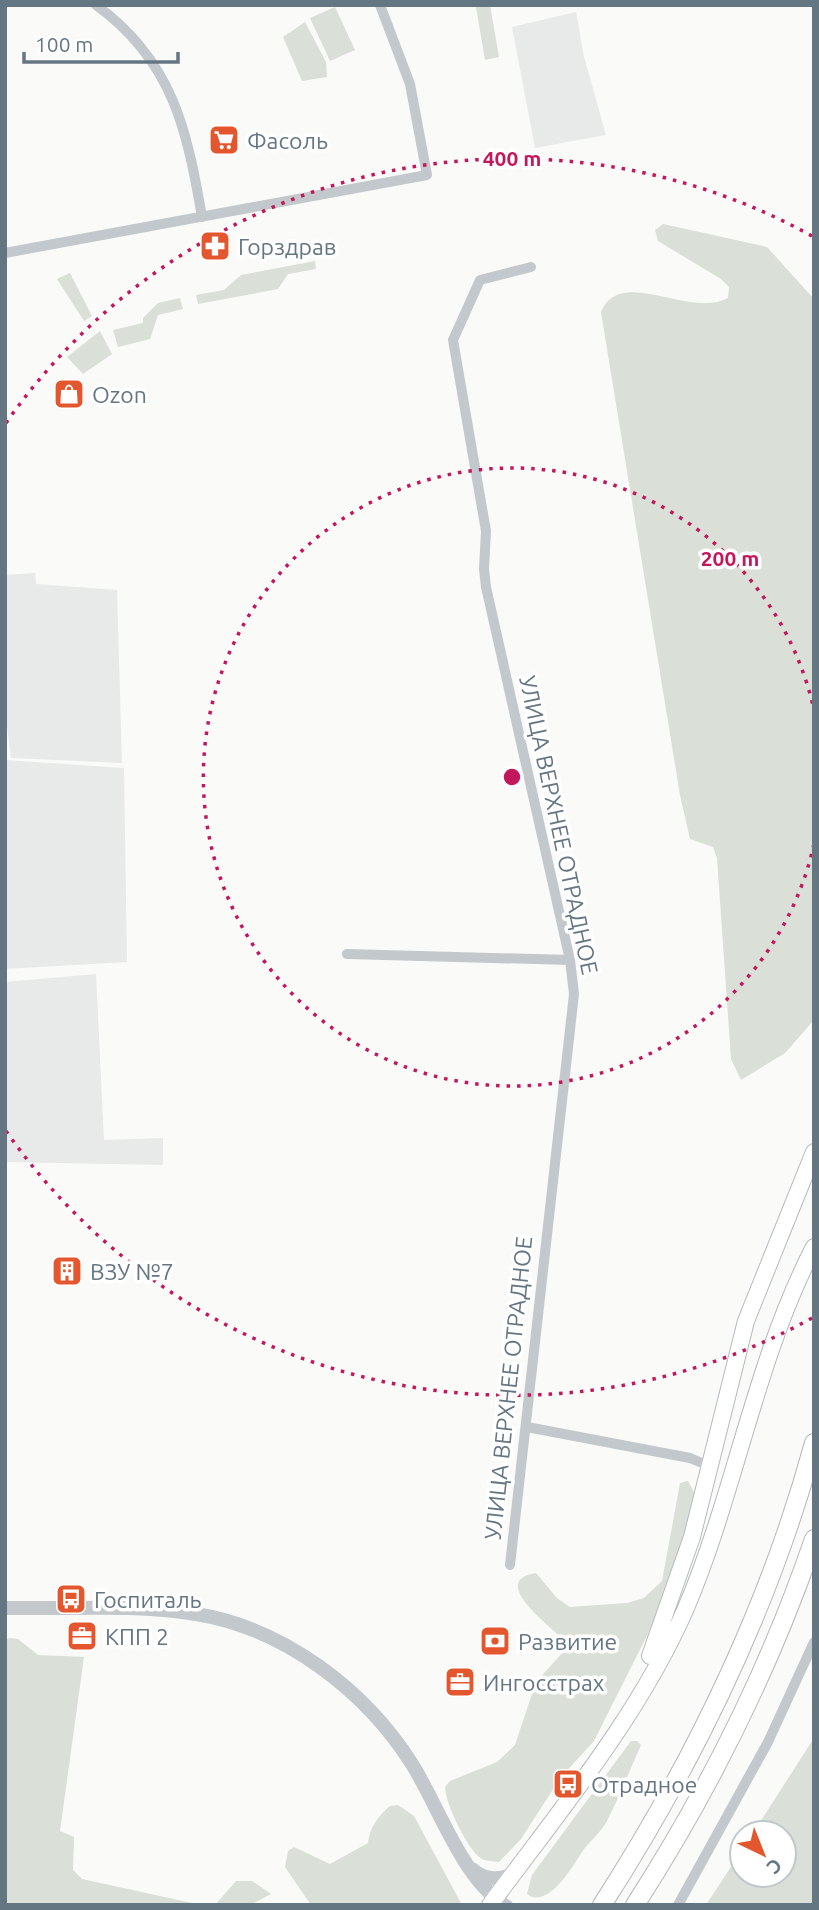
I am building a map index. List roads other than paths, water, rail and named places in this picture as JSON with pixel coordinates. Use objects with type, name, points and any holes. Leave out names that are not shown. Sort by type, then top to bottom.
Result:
[{"type":"highway","points":[[601,1905],[669,1796],[731,1672],[783,1543],[814,1443]]},
{"type":"highway","points":[[635,1905],[694,1810],[737,1726],[776,1639],[814,1539]]},
{"type":"main road","points":[[583,1777],[629,1698],[659,1637],[685,1559],[746,1321],[814,1152]]},
{"type":"main road","points":[[498,1902],[512,1875],[641,1691],[685,1610],[711,1544],[776,1332],[814,1247]]},
{"type":"street","points":[[96,5],[141,48],[171,92],[189,143],[202,217]]},
{"type":"street","points":[[5,253],[427,175],[410,84],[380,5]]},
{"type":"street","name":"УЛИЦА ВЕРХНЕЕ ОТРАДНОЕ","points":[[510,1565],[545,1241],[572,1027],[570,960],[486,587],[486,531],[453,340],[480,279],[531,267]]},
{"type":"street","points":[[347,954],[570,960]]},
{"type":"street","points":[[527,1427],[690,1458],[709,1466]]},
{"type":"street","points":[[5,1608],[154,1609],[198,1614],[250,1630],[307,1658],[343,1684],[389,1731],[424,1783],[466,1862],[485,1890],[498,1902]]},
{"type":"street","points":[[678,1905],[762,1754],[814,1642]]},
{"type":"street","points":[[466,1862],[485,1877],[501,1879],[512,1875]]},
{"type":"place","name":"Фасоль","points":[[224,140]]},
{"type":"place","name":"Горздрав","points":[[215,246]]},
{"type":"place","name":"Ozon","points":[[69,394]]},
{"type":"place","name":"ВЗУ №7","points":[[67,1271]]},
{"type":"place","name":"Госпиталь","points":[[71,1599]]},
{"type":"place","name":"КПП 2","points":[[82,1636]]},
{"type":"place","name":"Развитие","points":[[495,1641]]},
{"type":"place","name":"Ингосстрах","points":[[460,1682]]},
{"type":"place","name":"Отрадное","points":[[568,1784]]}]
